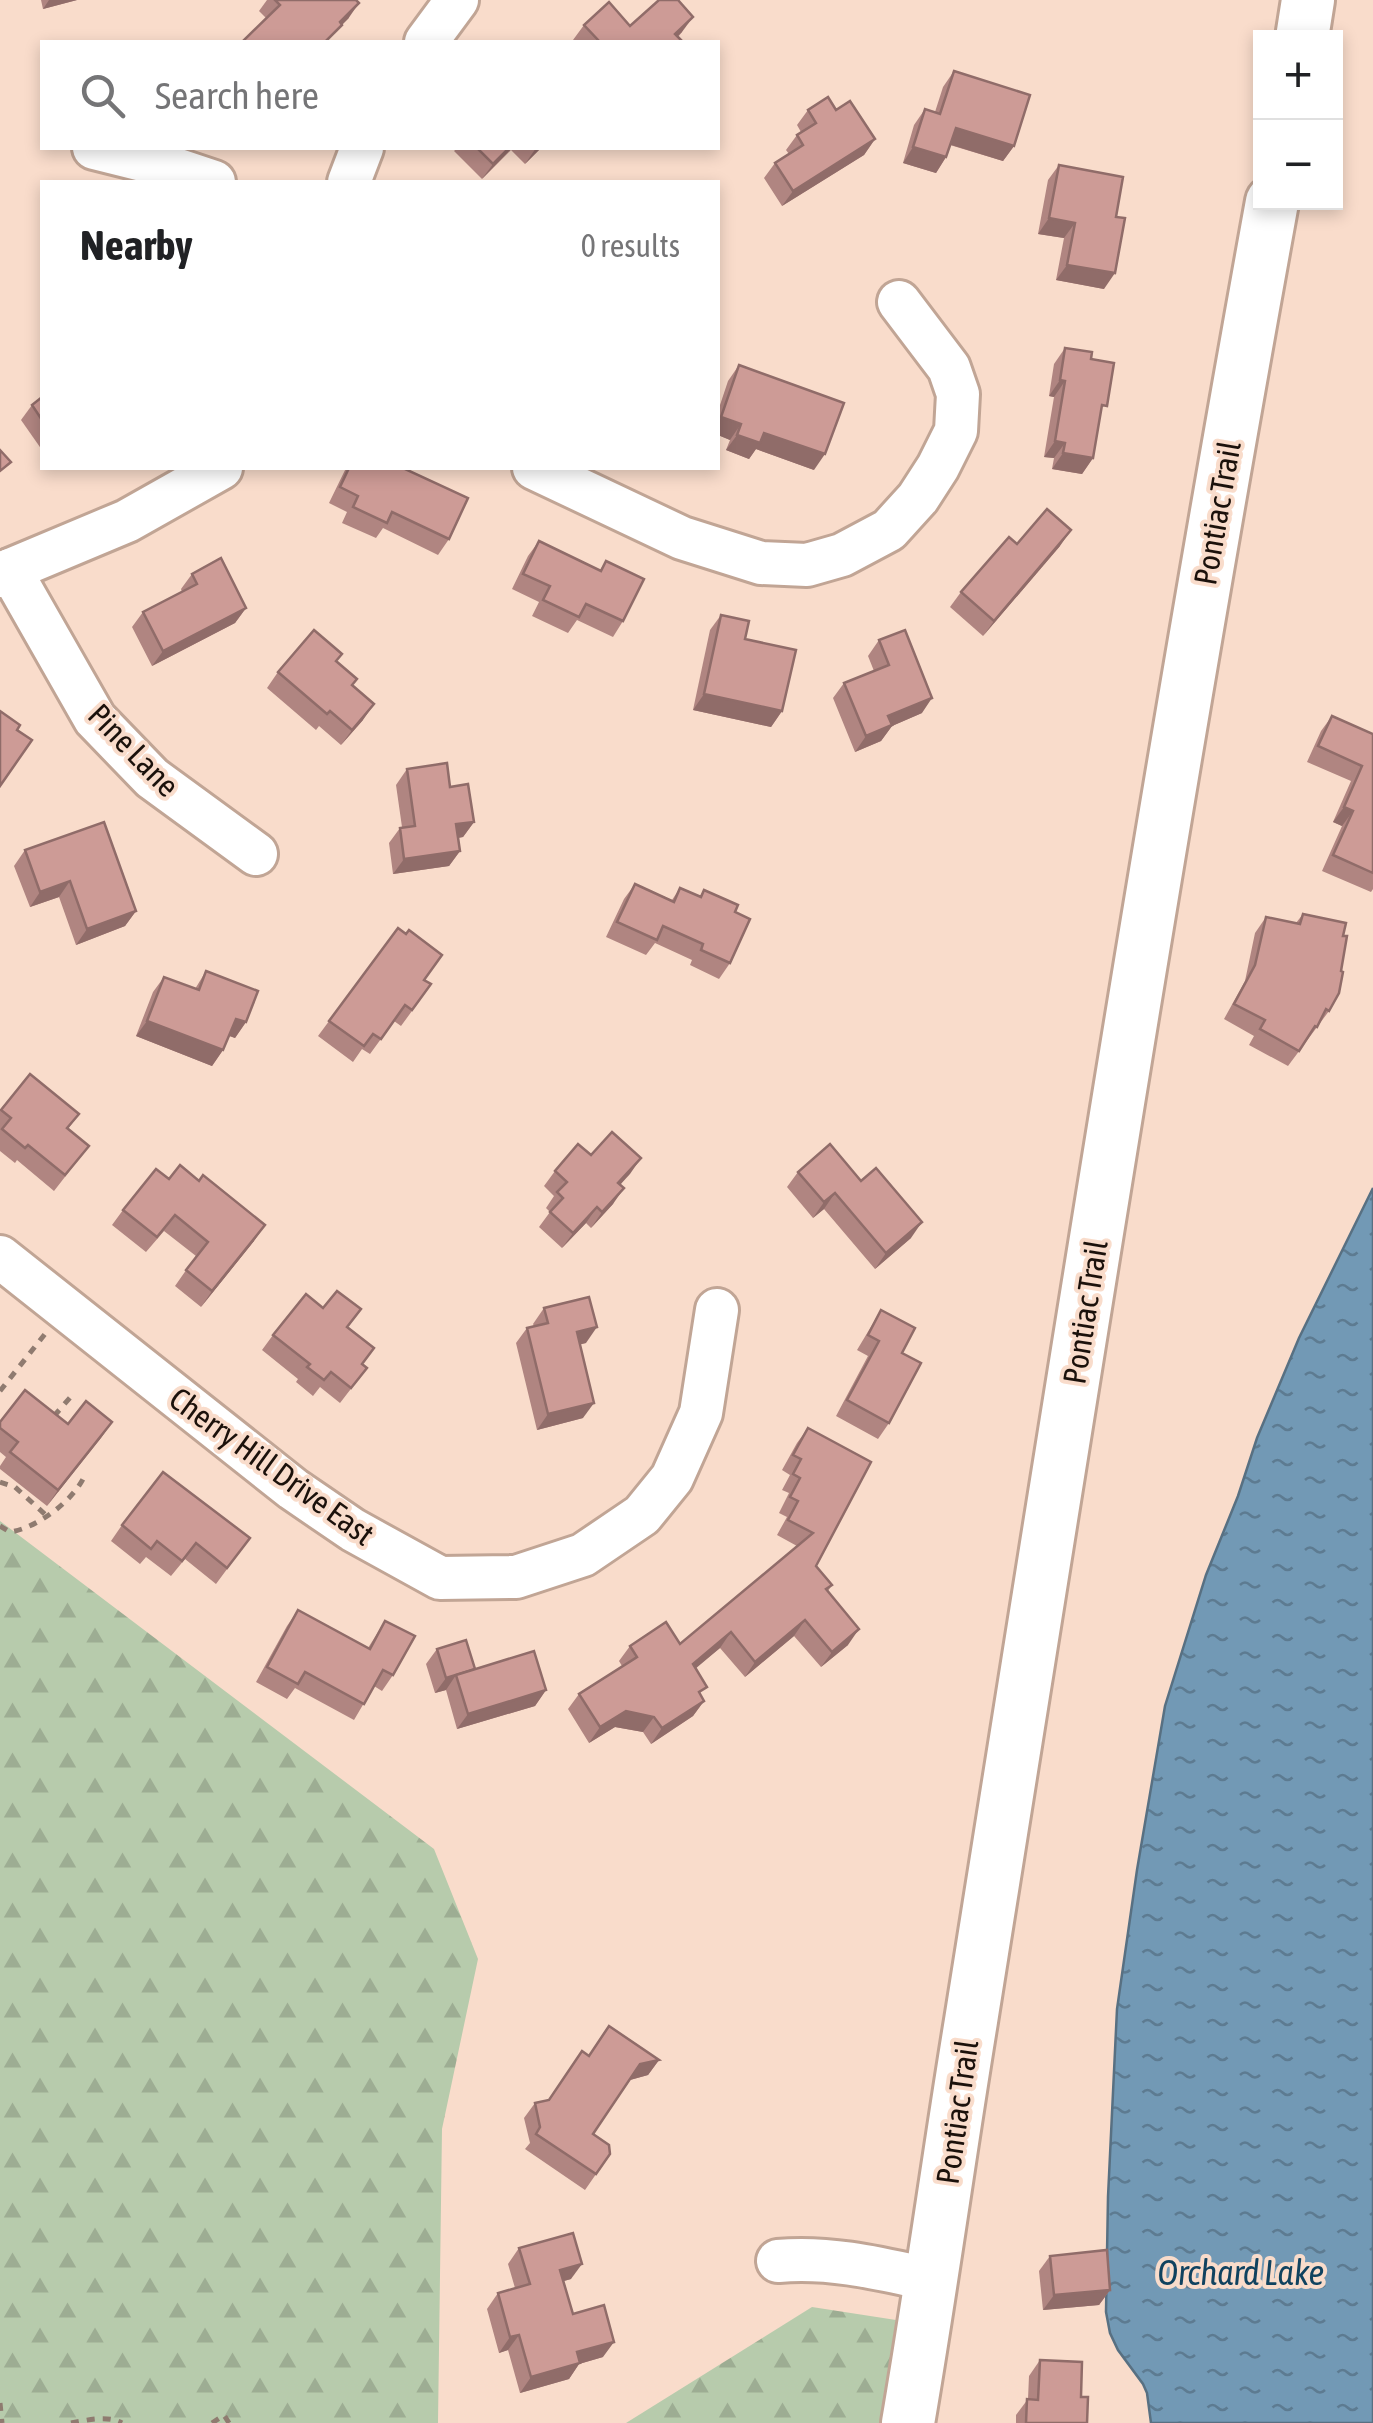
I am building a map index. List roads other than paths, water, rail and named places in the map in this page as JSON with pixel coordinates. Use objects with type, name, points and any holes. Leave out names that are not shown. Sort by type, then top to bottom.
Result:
[{"type":"main road","points":[[1303,30],[1308,0]]},
{"type":"main road","name":"Pontiac Trail","points":[[908,2423],[1159,855],[1271,210]]},
{"type":"street","points":[[427,40],[457,0]]},
{"type":"street","points":[[102,150],[208,180]]},
{"type":"street","points":[[350,180],[361,150]]},
{"type":"street","points":[[538,470],[682,538],[761,563],[807,565],[842,556],[889,530],[918,498],[956,431],[958,394],[949,368],[899,302]]},
{"type":"street","points":[[5,573],[127,522],[218,470]]},
{"type":"street","name":"Pine Lane","points":[[5,573],[95,719],[152,778],[256,854]]},
{"type":"street","name":"Cherry Hill Drive East","points":[[0,1258],[293,1490],[353,1530],[440,1578],[516,1577],[584,1555],[642,1515],[672,1478],[701,1413],[717,1310]]},
{"type":"street","points":[[778,2260],[804,2258],[932,2280]]},
{"type":"water","name":"Orchard Lake","points":[[1373,1188],[1373,2423],[1151,2423],[1147,2393],[1118,2350],[1106,2312],[1108,2197],[1117,2009],[1165,1706],[1206,1575],[1257,1438],[1299,1338]]}]
